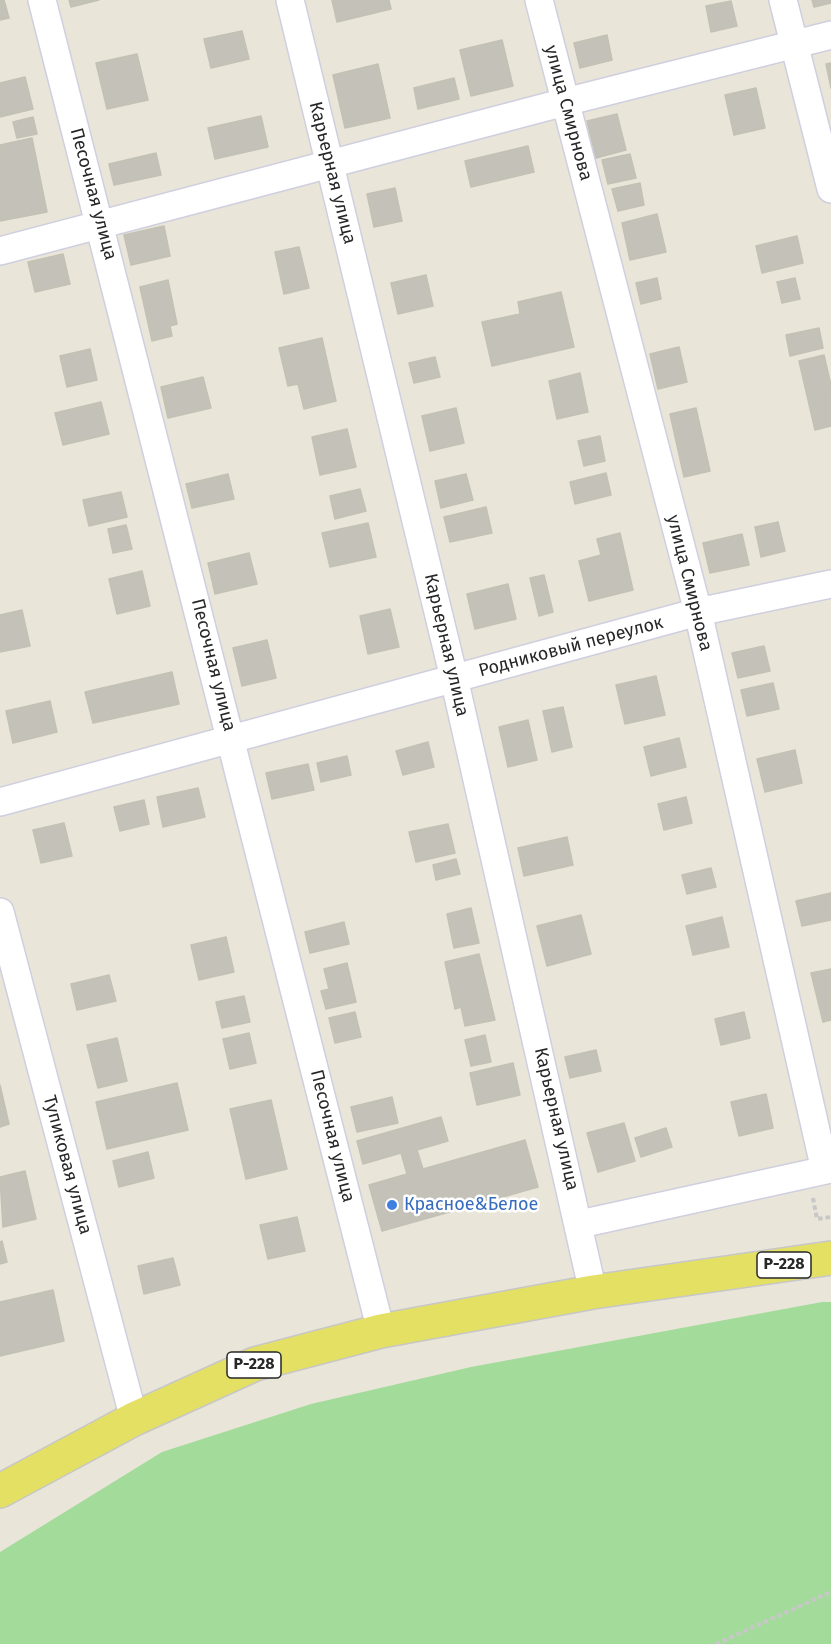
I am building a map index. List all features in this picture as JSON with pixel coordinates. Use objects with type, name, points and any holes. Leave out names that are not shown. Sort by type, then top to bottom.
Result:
[{"type":"main road","name":"Р-228","points":[[0,1491],[134,1419],[255,1364],[381,1331],[593,1292],[831,1258]]},
{"type":"street","name":"Песочная улица","points":[[42,0],[381,1331]]},
{"type":"street","name":"Карьерная улица","points":[[290,0],[454,678],[580,1224],[593,1292]]},
{"type":"street","name":"улица Смирнова","points":[[539,0],[698,612],[821,1171]]},
{"type":"street","points":[[783,0],[831,189]]},
{"type":"street","points":[[0,251],[565,102],[831,35]]},
{"type":"street","name":"Родниковый переулок","points":[[0,802],[698,612],[831,584]]},
{"type":"street","name":"Тупиковая улица","points":[[0,912],[134,1419]]},
{"type":"street","points":[[580,1224],[821,1171]]},
{"type":"path","points":[[821,1171],[817,1219],[831,1216]]},
{"type":"path","points":[[716,1644],[831,1592]]},
{"type":"green space","points":[[831,1302],[831,1644],[0,1644],[0,1552],[162,1452],[311,1404],[471,1367]]},
{"type":"building","points":[[0,0],[4,0],[9,18],[0,20]]},
{"type":"building","points":[[69,0],[99,0],[71,7]]},
{"type":"building","points":[[332,0],[389,0],[391,9],[337,22]]},
{"type":"building","points":[[812,0],[831,0],[831,3],[814,7]]},
{"type":"building","points":[[731,1],[737,26],[711,32],[706,6]]},
{"type":"building","points":[[242,31],[249,59],[211,68],[204,39]]},
{"type":"building","points":[[607,35],[612,60],[580,68],[574,43]]},
{"type":"building","points":[[502,40],[513,86],[471,96],[460,50]]},
{"type":"building","points":[[137,54],[148,100],[107,109],[96,63]]},
{"type":"building","points":[[831,63],[831,88],[826,64]]},
{"type":"building","points":[[378,64],[390,118],[345,128],[333,75]]},
{"type":"building","points":[[25,77],[33,109],[0,117],[0,83]]},
{"type":"building","points":[[454,78],[459,99],[418,109],[414,88]]},
{"type":"building","points":[[756,88],[765,128],[734,135],[725,95]]},
{"type":"building","points":[[617,114],[626,150],[596,158],[587,121]]},
{"type":"building","points":[[261,116],[268,147],[215,159],[208,128]]},
{"type":"building","points":[[33,117],[37,134],[17,138],[13,122]]},
{"type":"building","points":[[32,138],[47,212],[0,221],[0,145]]},
{"type":"building","points":[[528,146],[534,172],[471,187],[465,161]]},
{"type":"building","points":[[156,153],[161,175],[114,185],[109,164]]},
{"type":"building","points":[[630,154],[636,178],[608,184],[602,160]]},
{"type":"building","points":[[640,183],[644,205],[618,211],[612,189]]},
{"type":"building","points":[[395,188],[402,221],[374,227],[367,194]]},
{"type":"building","points":[[657,214],[666,252],[630,260],[622,223]]},
{"type":"building","points":[[164,226],[170,256],[131,265],[124,235]]},
{"type":"building","points":[[797,236],[803,263],[762,273],[756,246]]},
{"type":"building","points":[[299,247],[309,288],[284,294],[275,252]]},
{"type":"building","points":[[63,254],[70,284],[35,292],[28,262]]},
{"type":"building","points":[[426,275],[433,306],[398,314],[391,283]]},
{"type":"building","points":[[657,278],[661,299],[641,304],[636,283]]},
{"type":"building","points":[[795,278],[800,299],[782,303],[777,282]]},
{"type":"building","points":[[168,280],[177,324],[170,326],[172,336],[152,341],[140,287]]},
{"type":"building","points":[[561,292],[574,347],[492,366],[482,322],[520,314],[518,302]]},
{"type":"building","points":[[819,328],[823,348],[790,356],[786,335]]},
{"type":"building","points":[[322,338],[336,401],[304,409],[298,384],[288,386],[279,348]]},
{"type":"building","points":[[679,347],[687,382],[658,389],[650,354]]},
{"type":"building","points":[[90,349],[97,380],[67,387],[60,356]]},
{"type":"building","points":[[824,355],[831,385],[831,426],[815,430],[799,361]]},
{"type":"building","points":[[435,357],[440,377],[414,383],[409,363]]},
{"type":"building","points":[[580,373],[588,412],[557,419],[549,381]]},
{"type":"building","points":[[203,377],[211,408],[168,418],[161,387]]},
{"type":"building","points":[[101,402],[109,434],[63,445],[55,413]]},
{"type":"building","points":[[456,408],[464,443],[430,451],[422,416]]},
{"type":"building","points":[[696,408],[710,471],[684,477],[670,414]]},
{"type":"building","points":[[347,429],[356,467],[320,475],[312,437]]},
{"type":"building","points":[[600,436],[605,461],[584,466],[578,441]]},
{"type":"building","points":[[606,473],[611,495],[575,504],[570,482]]},
{"type":"building","points":[[228,474],[234,499],[192,508],[186,484]]},
{"type":"building","points":[[466,474],[473,500],[441,508],[435,481]]},
{"type":"building","points":[[360,489],[366,511],[335,519],[330,496]]},
{"type":"building","points":[[121,492],[127,517],[89,526],[83,500]]},
{"type":"building","points":[[486,507],[492,533],[450,542],[444,517]]},
{"type":"building","points":[[778,522],[785,551],[761,557],[755,527]]},
{"type":"building","points":[[368,523],[376,557],[330,567],[322,533]]},
{"type":"building","points":[[126,525],[132,549],[113,553],[108,529]]},
{"type":"building","points":[[620,533],[633,590],[589,601],[579,561],[601,555],[597,539]]},
{"type":"building","points":[[742,534],[749,565],[710,573],[703,543]]},
{"type":"building","points":[[249,553],[257,584],[215,594],[208,563]]},
{"type":"building","points":[[142,571],[150,606],[117,614],[109,579]]},
{"type":"building","points":[[544,575],[553,612],[539,616],[530,578]]},
{"type":"building","points":[[508,584],[516,619],[475,629],[467,594]]},
{"type":"building","points":[[390,609],[399,647],[368,654],[360,616]]},
{"type":"building","points":[[22,610],[30,646],[0,652],[0,615]]},
{"type":"building","points":[[267,640],[276,678],[242,686],[233,648]]},
{"type":"building","points":[[764,646],[770,671],[738,678],[732,653]]},
{"type":"building","points":[[172,672],[179,704],[93,723],[85,692]]},
{"type":"building","points":[[656,676],[665,715],[625,724],[616,685]]},
{"type":"building","points":[[773,683],[779,709],[747,716],[741,690]]},
{"type":"building","points":[[50,701],[57,732],[13,743],[6,711]]},
{"type":"building","points":[[563,707],[572,747],[552,752],[543,711]]},
{"type":"building","points":[[528,720],[537,760],[508,767],[499,727]]},
{"type":"building","points":[[679,738],[686,767],[651,776],[644,747]]},
{"type":"building","points":[[428,742],[434,767],[403,775],[396,751]]},
{"type":"building","points":[[795,750],[802,783],[765,792],[757,759]]},
{"type":"building","points":[[347,756],[351,775],[321,782],[317,763]]},
{"type":"building","points":[[308,764],[314,790],[272,799],[266,773]]},
{"type":"building","points":[[198,788],[205,817],[163,827],[157,797]]},
{"type":"building","points":[[686,797],[692,823],[664,830],[658,804]]},
{"type":"building","points":[[144,800],[149,824],[120,831],[114,807]]},
{"type":"building","points":[[64,823],[72,856],[41,863],[33,830]]},
{"type":"building","points":[[448,824],[455,853],[416,862],[409,832]]},
{"type":"building","points":[[567,837],[573,865],[524,876],[518,848]]},
{"type":"building","points":[[456,859],[460,874],[436,880],[433,865]]},
{"type":"building","points":[[711,868],[716,887],[687,894],[682,875]]},
{"type":"building","points":[[831,893],[831,920],[802,926],[796,901]]},
{"type":"building","points":[[471,908],[479,943],[454,948],[447,914]]},
{"type":"building","points":[[581,915],[591,954],[547,966],[537,926]]},
{"type":"building","points":[[722,917],[729,947],[693,955],[686,926]]},
{"type":"building","points":[[344,922],[349,944],[310,953],[305,932]]},
{"type":"building","points":[[226,937],[234,972],[199,980],[191,945]]},
{"type":"building","points":[[479,954],[495,1020],[465,1026],[461,1007],[455,1009],[445,962]]},
{"type":"building","points":[[347,963],[356,1002],[326,1009],[321,991],[329,989],[324,969]]},
{"type":"building","points":[[831,969],[831,1020],[823,1022],[811,973]]},
{"type":"building","points":[[109,975],[116,1001],[77,1010],[71,984]]},
{"type":"building","points":[[244,996],[250,1022],[222,1028],[216,1002]]},
{"type":"building","points":[[355,1012],[361,1037],[335,1043],[329,1018]]},
{"type":"building","points":[[744,1012],[750,1038],[721,1045],[715,1019]]},
{"type":"building","points":[[249,1033],[256,1063],[230,1069],[223,1039]]},
{"type":"building","points":[[485,1035],[491,1062],[471,1066],[465,1040]]},
{"type":"building","points":[[117,1038],[127,1081],[98,1088],[87,1045]]},
{"type":"building","points":[[596,1050],[601,1071],[570,1078],[565,1057]]},
{"type":"building","points":[[513,1063],[520,1095],[477,1105],[470,1073]]},
{"type":"building","points":[[177,1083],[188,1130],[107,1149],[96,1102]]},
{"type":"building","points":[[0,1085],[9,1124],[0,1127]]},
{"type":"building","points":[[766,1094],[773,1128],[739,1136],[731,1102]]},
{"type":"building","points":[[392,1097],[398,1123],[357,1132],[351,1107]]},
{"type":"building","points":[[271,1100],[287,1169],[246,1179],[230,1109]]},
{"type":"building","points":[[441,1117],[448,1141],[417,1150],[423,1169],[525,1140],[538,1187],[382,1231],[369,1185],[407,1174],[401,1153],[363,1164],[357,1141]]},
{"type":"building","points":[[624,1123],[635,1161],[598,1172],[587,1133]]},
{"type":"building","points":[[666,1128],[672,1147],[641,1157],[635,1138]]},
{"type":"building","points":[[148,1152],[154,1178],[119,1187],[113,1161]]},
{"type":"building","points":[[25,1171],[36,1219],[3,1227],[0,1177]]},
{"type":"building","points":[[297,1217],[305,1251],[268,1259],[260,1225]]},
{"type":"building","points":[[2,1241],[7,1262],[0,1264],[0,1242]]},
{"type":"building","points":[[173,1258],[180,1285],[144,1294],[138,1266]]},
{"type":"building","points":[[53,1290],[64,1341],[0,1356],[0,1302]]},
{"type":"place","name":"Красное&Белое","points":[[392,1205]]}]
